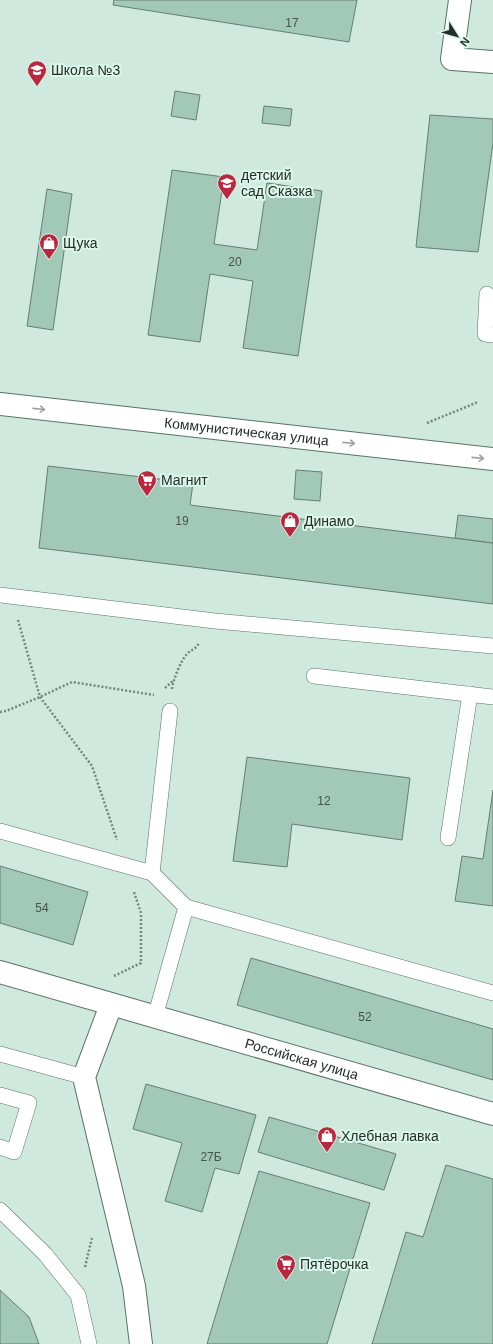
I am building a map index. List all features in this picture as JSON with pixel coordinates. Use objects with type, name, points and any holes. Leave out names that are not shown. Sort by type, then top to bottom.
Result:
[{"type":"street","points":[[460,0],[452,58],[493,62]]},
{"type":"street","name":"Коммунистическая улица","points":[[0,404],[493,459]]},
{"type":"street","name":"Российская улица","points":[[0,972],[493,1114]]},
{"type":"street","points":[[111,1005],[84,1077],[134,1286],[142,1344]]},
{"type":"lane","points":[[487,294],[485,334],[493,335]]},
{"type":"lane","points":[[0,595],[215,621],[493,646]]},
{"type":"lane","points":[[314,676],[493,697]]},
{"type":"lane","points":[[448,838],[470,694]]},
{"type":"lane","points":[[152,873],[170,711]]},
{"type":"lane","points":[[0,831],[152,873],[186,906],[493,993]]},
{"type":"lane","points":[[154,1017],[186,906]]},
{"type":"lane","points":[[0,1054],[84,1077]]},
{"type":"lane","points":[[0,1095],[29,1103],[14,1152],[0,1147]]},
{"type":"lane","points":[[0,1210],[45,1254],[78,1295],[88,1344]]},
{"type":"path","points":[[420,426],[478,402]]},
{"type":"path","points":[[14,616],[19,621],[40,697],[92,766],[114,830],[123,865],[141,913],[141,963],[108,979]]},
{"type":"path","points":[[170,711],[173,681],[187,654],[197,648],[204,631],[215,621]]},
{"type":"path","points":[[0,712],[40,697],[72,682],[153,695]]},
{"type":"building","points":[[114,0],[357,0],[349,42],[113,5]]},
{"type":"building","points":[[175,91],[200,95],[196,120],[171,116]]},
{"type":"building","points":[[264,106],[292,109],[290,126],[262,123]]},
{"type":"building","points":[[430,115],[493,119],[493,143],[478,252],[416,247]]},
{"type":"building","points":[[172,170],[224,177],[214,244],[257,250],[267,183],[322,191],[298,356],[243,348],[253,281],[210,274],[200,342],[148,335]]},
{"type":"building","points":[[47,189],[72,194],[53,330],[27,326]]},
{"type":"building","points":[[48,466],[193,483],[190,505],[493,543],[493,604],[39,548]]},
{"type":"building","points":[[296,470],[322,472],[320,501],[294,499]]},
{"type":"building","points":[[458,515],[493,519],[493,543],[455,538]]},
{"type":"building","points":[[247,757],[410,778],[402,840],[292,824],[287,867],[233,861]]},
{"type":"building","points":[[493,790],[493,906],[455,901],[462,856],[483,859]]},
{"type":"building","points":[[0,866],[88,892],[73,945],[0,923]]},
{"type":"building","points":[[251,958],[493,1029],[493,1080],[237,1005]]},
{"type":"building","points":[[146,1084],[256,1115],[239,1174],[215,1168],[202,1212],[165,1201],[182,1143],[133,1129]]},
{"type":"building","name":"Хлебная лавка","points":[[269,1117],[396,1154],[384,1190],[258,1152]]},
{"type":"building","points":[[446,1165],[493,1179],[493,1344],[372,1344],[406,1232],[423,1237]]},
{"type":"building","points":[[259,1171],[370,1203],[327,1344],[207,1344]]},
{"type":"building","points":[[0,1290],[29,1317],[39,1344],[0,1344]]},
{"type":"place","name":"Школа №3","points":[[37,87]]},
{"type":"place","name":"детский сад Сказка","points":[[227,200]]},
{"type":"place","name":"Щука","points":[[49,260]]},
{"type":"place","name":"Магнит","points":[[147,497]]},
{"type":"place","name":"Динамо","points":[[290,538]]},
{"type":"place","name":"Хлебная лавка","points":[[327,1153]]},
{"type":"place","name":"Пятёрочка","points":[[286,1281]]}]
